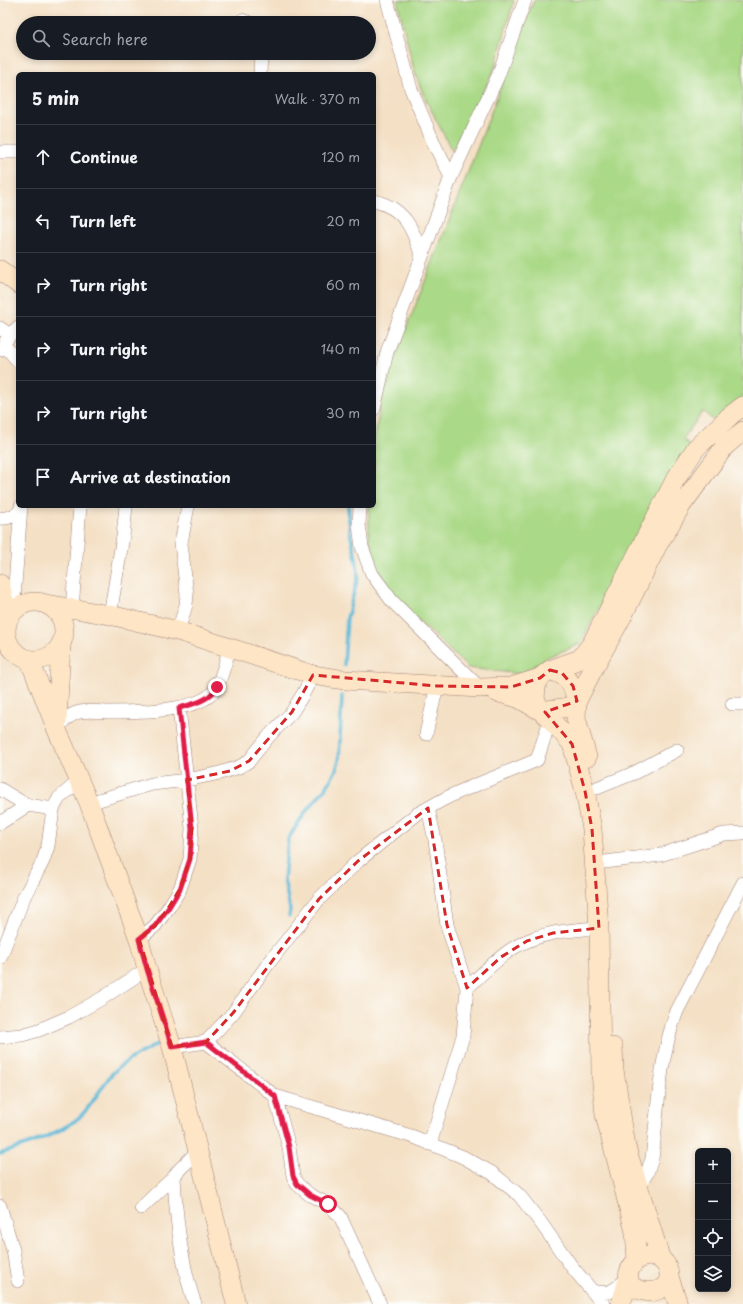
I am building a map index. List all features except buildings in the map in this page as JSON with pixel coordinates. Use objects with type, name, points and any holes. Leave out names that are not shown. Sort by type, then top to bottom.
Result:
[{"type":"main road","points":[[0,270],[16,282]]},
{"type":"main road","points":[[61,644],[56,652],[48,658],[39,661],[30,661],[5,648],[5,627],[11,614],[21,605],[29,602],[38,602],[110,615],[178,631],[313,675],[345,680],[437,686],[480,688],[511,687],[580,659],[592,644],[672,487],[696,448],[731,415],[743,406]]},
{"type":"main road","points":[[480,688],[518,698],[548,713],[571,706],[577,701],[623,615],[657,546],[681,506],[725,446],[743,431]]},
{"type":"main road","points":[[0,584],[11,614]]},
{"type":"main road","points":[[46,604],[54,609],[60,617],[64,634],[61,644],[57,728]]},
{"type":"main road","points":[[63,625],[72,608]]},
{"type":"main road","points":[[30,661],[89,803],[139,939],[172,1047],[236,1304]]},
{"type":"main road","points":[[637,1260],[635,1232],[617,1164],[605,1108],[601,1073],[599,928],[592,829],[585,791],[572,744],[535,699],[536,686],[545,674],[562,673],[573,686],[577,701],[576,718],[597,788],[602,821],[610,928],[614,1070],[626,1147],[661,1260]]},
{"type":"main road","points":[[669,1277],[664,1289],[652,1301],[634,1289],[630,1283],[629,1270],[632,1264],[642,1256],[655,1256],[661,1260],[666,1264],[678,1304]]},
{"type":"main road","points":[[621,1304],[629,1277]]},
{"type":"street","points":[[387,0],[411,89],[435,146],[451,177]]},
{"type":"street","points":[[376,390],[379,361],[387,352],[451,177],[498,76],[525,0]]},
{"type":"street","points":[[260,72],[261,60]]},
{"type":"street","points":[[0,152],[16,152]]},
{"type":"street","points":[[376,202],[394,209],[403,215],[410,225],[422,257]]},
{"type":"street","points":[[6,337],[16,357]]},
{"type":"street","points":[[0,518],[6,519],[15,516],[21,508]]},
{"type":"street","points":[[11,614],[21,508]]},
{"type":"street","points":[[72,608],[80,508]]},
{"type":"street","points":[[110,615],[123,536],[126,508]]},
{"type":"street","points":[[178,631],[186,605],[187,595],[181,543],[188,508]]},
{"type":"street","points":[[360,508],[362,547],[372,574],[392,601],[480,688]]},
{"type":"street","points":[[57,728],[74,714],[83,712],[129,712],[179,708],[202,701],[214,692],[217,687],[230,647]]},
{"type":"street","points":[[89,803],[152,784],[187,780],[230,771],[248,761],[292,712],[313,675]]},
{"type":"street","points":[[426,734],[437,686]]},
{"type":"street","points":[[139,939],[155,926],[169,907],[180,889],[190,859],[192,828],[179,708]]},
{"type":"street","points":[[172,1047],[206,1042],[233,1013],[268,964],[319,899],[358,861],[418,814],[428,808],[457,792],[537,760],[548,713]]},
{"type":"street","points":[[597,788],[634,773],[677,750]]},
{"type":"street","points":[[0,958],[24,897],[44,861],[48,846],[53,809],[59,798],[79,780]]},
{"type":"street","points":[[0,789],[28,804],[53,809]]},
{"type":"street","points":[[0,823],[28,804]]},
{"type":"street","points":[[428,808],[435,840],[448,925],[467,988],[463,1036],[430,1144]]},
{"type":"street","points":[[605,862],[660,855],[724,834],[743,834]]},
{"type":"street","points":[[639,1186],[647,1173],[652,1158],[663,1064],[666,1044],[671,1027],[677,1011],[743,883]]},
{"type":"street","points":[[467,988],[501,957],[514,947],[527,941],[572,930],[599,928]]},
{"type":"street","points":[[0,1037],[22,1035],[39,1030],[69,1017],[147,969]]},
{"type":"street","points":[[206,1042],[275,1096],[414,1137],[463,1157],[492,1172],[519,1195],[572,1267],[603,1304]]},
{"type":"street","points":[[275,1096],[289,1147],[293,1176],[297,1184],[310,1195],[328,1204],[340,1216],[380,1304]]},
{"type":"street","points":[[141,1208],[174,1177],[198,1151]]},
{"type":"street","points":[[174,1177],[179,1232],[189,1287],[195,1304]]},
{"type":"street","points":[[0,1206],[9,1235],[18,1281]]},
{"type":"street","points":[[592,1291],[600,1293],[610,1292],[629,1277]]},
{"type":"highlighted area","points":[[550,670],[562,673],[573,686],[577,701],[545,712],[572,744],[585,791],[592,829],[599,928],[553,933],[527,941],[501,957],[467,988],[447,925],[428,808],[358,861],[319,899],[233,1013],[206,1042],[172,1047],[139,939],[155,926],[169,907],[180,889],[190,859],[192,828],[187,780],[230,771],[249,761],[292,712],[313,675],[437,686],[511,687],[540,678]]},
{"type":"green space","points":[[397,0],[514,0],[494,71],[452,151],[423,94],[414,70]]},
{"type":"green space","points":[[534,0],[743,0],[743,397],[715,422],[703,411],[683,439],[696,451],[647,516],[580,644],[550,656],[521,674],[468,668],[396,599],[373,563],[369,537],[369,508],[376,508],[376,431],[381,402],[396,355]]},
{"type":"waterway","points":[[344,665],[347,618],[358,577],[357,563],[350,532],[348,508]]},
{"type":"waterway","points":[[289,916],[290,910],[284,879],[288,839],[305,813],[328,785],[335,772],[339,761],[342,696]]},
{"type":"waterway","points":[[0,1154],[29,1144],[59,1131],[76,1120],[91,1105],[116,1069],[157,1044]]},
{"type":"route","points":[[217,687],[214,692],[202,701],[179,708],[192,828],[190,859],[180,889],[169,907],[155,926],[139,939],[172,1047],[206,1042],[275,1096],[289,1147],[293,1176],[303,1191],[328,1204]]}]
